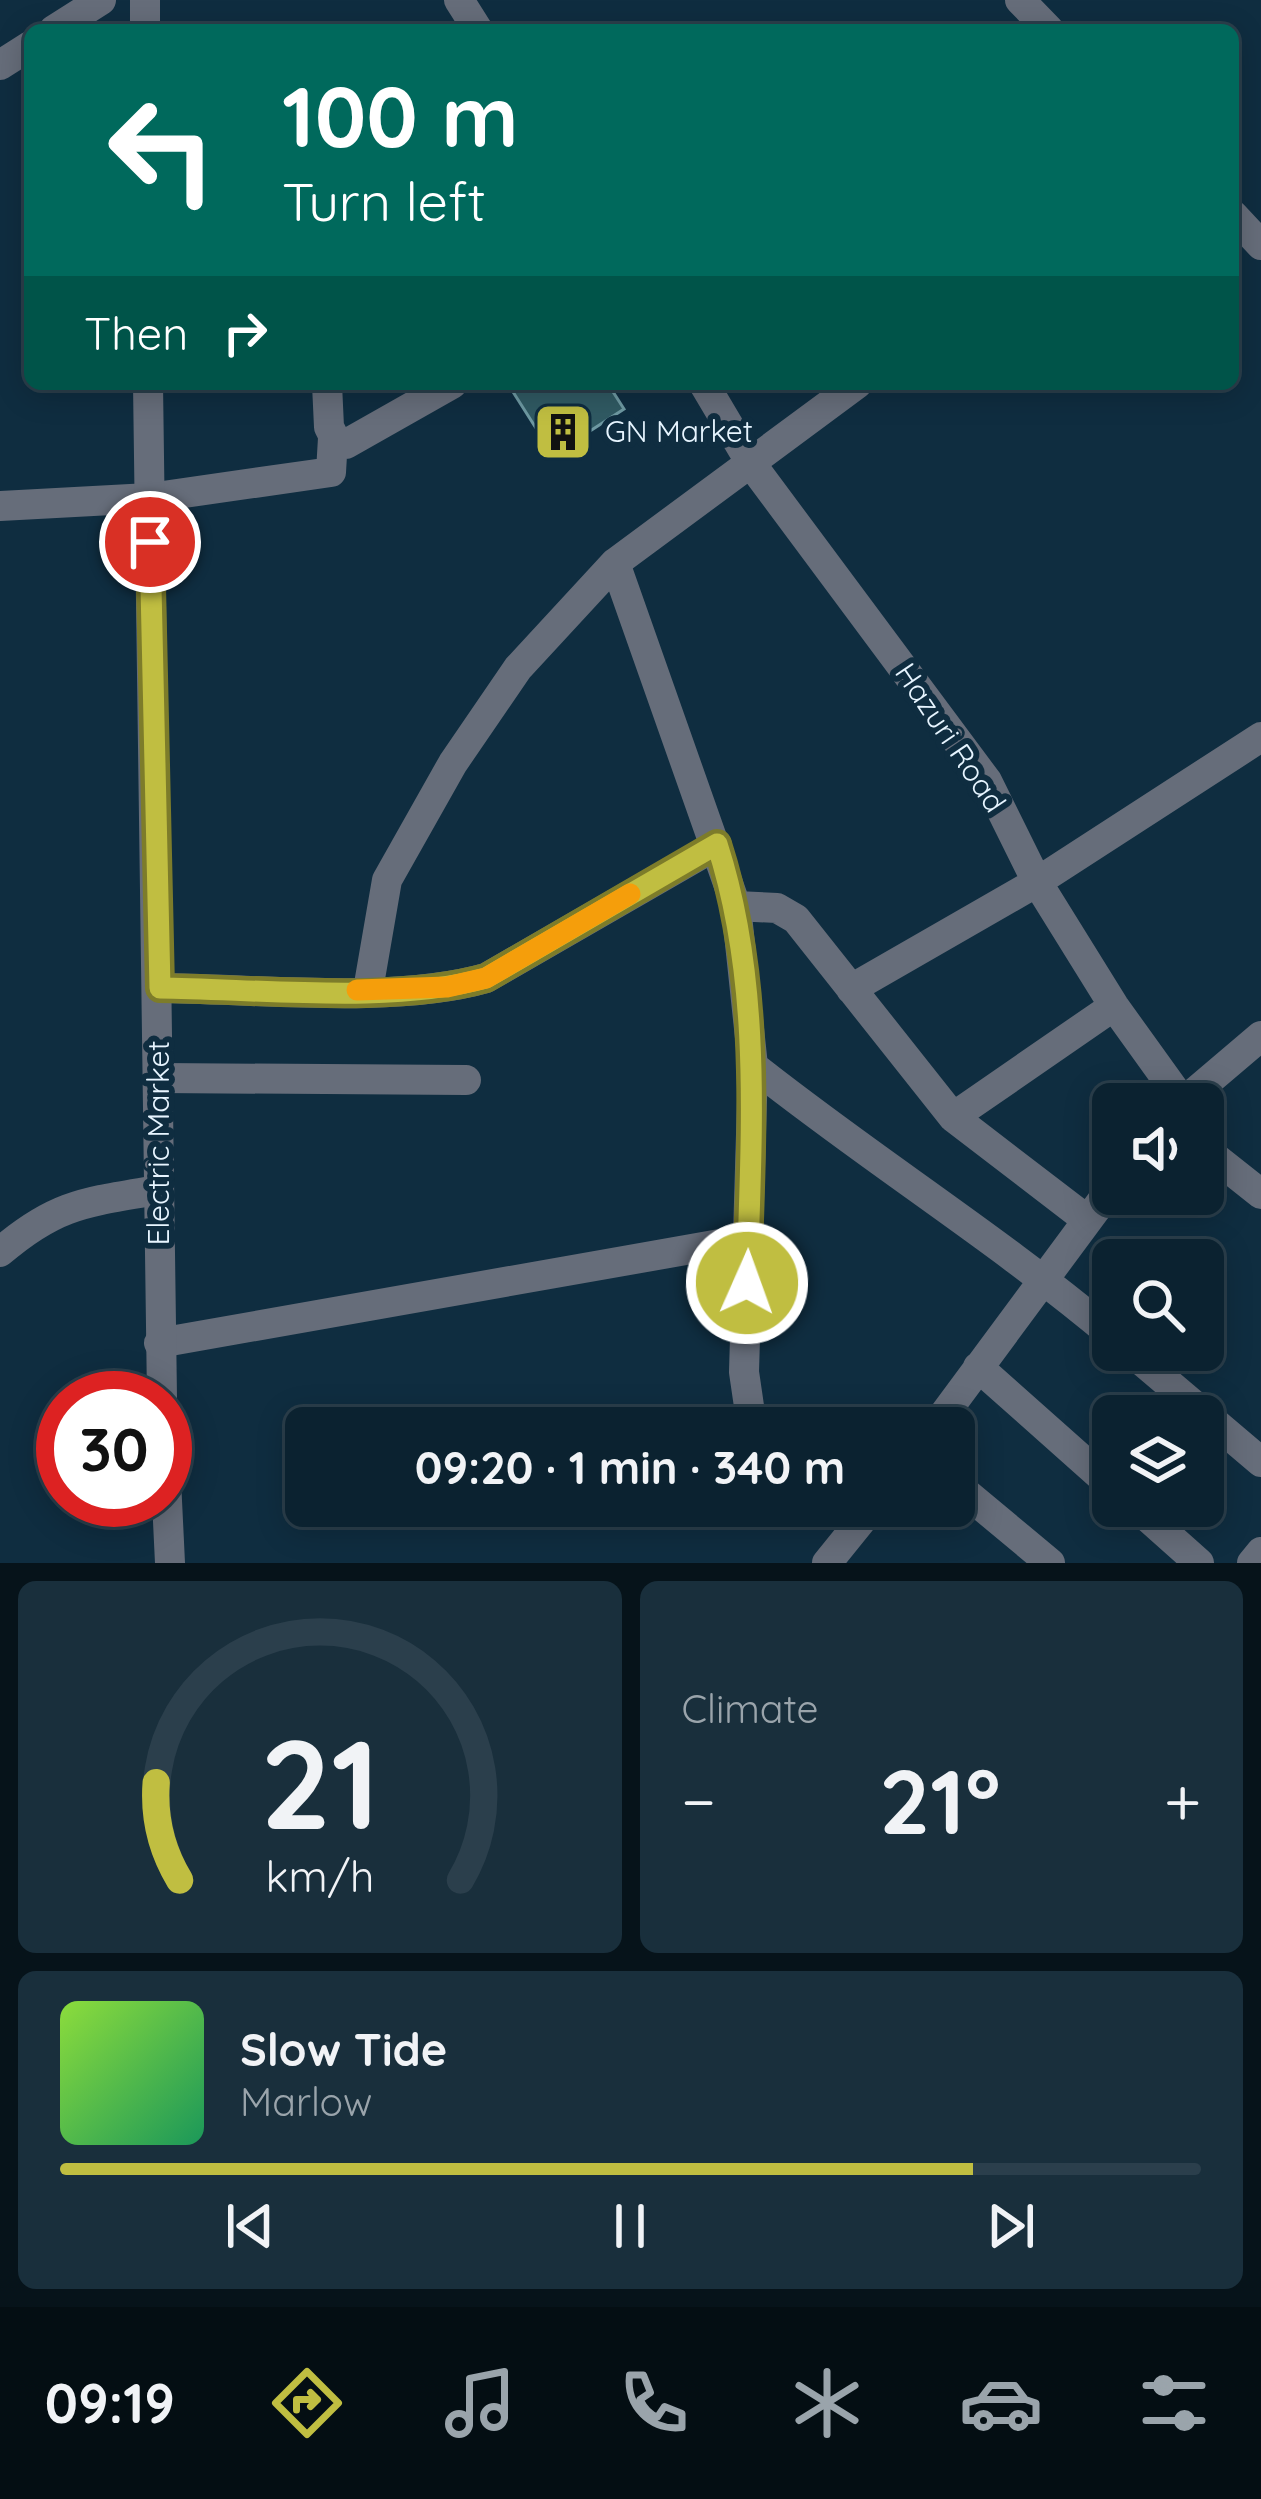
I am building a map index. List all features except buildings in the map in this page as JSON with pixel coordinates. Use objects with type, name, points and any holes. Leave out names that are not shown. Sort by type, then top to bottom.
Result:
[{"type":"street","points":[[63,24],[100,0]]},
{"type":"street","points":[[1021,0],[1043,24]]},
{"type":"street","points":[[1239,221],[1261,245]]},
{"type":"street","name":"Electric Market","points":[[148,390],[160,988],[161,1371]]},
{"type":"street","points":[[0,506],[149,498],[331,472],[328,390]]},
{"type":"street","points":[[333,438],[357,441],[442,390]]},
{"type":"street","name":"Hazuri Road","points":[[708,390],[752,465],[987,781],[1037,882],[1168,1083]]},
{"type":"street","points":[[368,990],[380,903],[404,845],[518,668],[615,563],[849,390]]},
{"type":"street","points":[[615,563],[736,906],[753,1066],[744,1372],[748,1407]]},
{"type":"street","points":[[851,989],[1037,882],[1261,736]]},
{"type":"street","points":[[160,988],[368,990],[447,987],[486,978],[717,844]]},
{"type":"street","points":[[736,906],[786,911],[953,1117],[1086,1219]]},
{"type":"street","points":[[953,1117],[1114,1006]]},
{"type":"street","points":[[1206,1083],[1261,1036]]},
{"type":"street","points":[[753,1066],[894,1175],[1043,1277],[1092,1318]]},
{"type":"street","points":[[160,1078],[466,1080]]},
{"type":"street","points":[[1224,1165],[1261,1194]]},
{"type":"street","points":[[0,1252],[41,1217],[158,1190]]},
{"type":"street","points":[[949,1407],[1092,1212]]},
{"type":"street","points":[[159,1343],[748,1239]]},
{"type":"street","points":[[977,1367],[1092,1468]]},
{"type":"street","points":[[1155,1371],[1261,1462]]},
{"type":"street","points":[[975,1500],[1050,1563]]},
{"type":"street","points":[[168,1527],[170,1563]]},
{"type":"street","points":[[827,1563],[848,1527]]},
{"type":"street","points":[[1159,1527],[1199,1563]]},
{"type":"street","points":[[1252,1563],[1261,1552]]},
{"type":"slow traffic","points":[[357,990],[447,987],[486,978],[630,894]]},
{"type":"place","name":"GN Market","points":[[563,432]]},
{"type":"route","points":[[150,542],[160,988],[368,990],[466,984],[486,978],[717,844],[736,906],[753,1066],[747,1283]]}]
